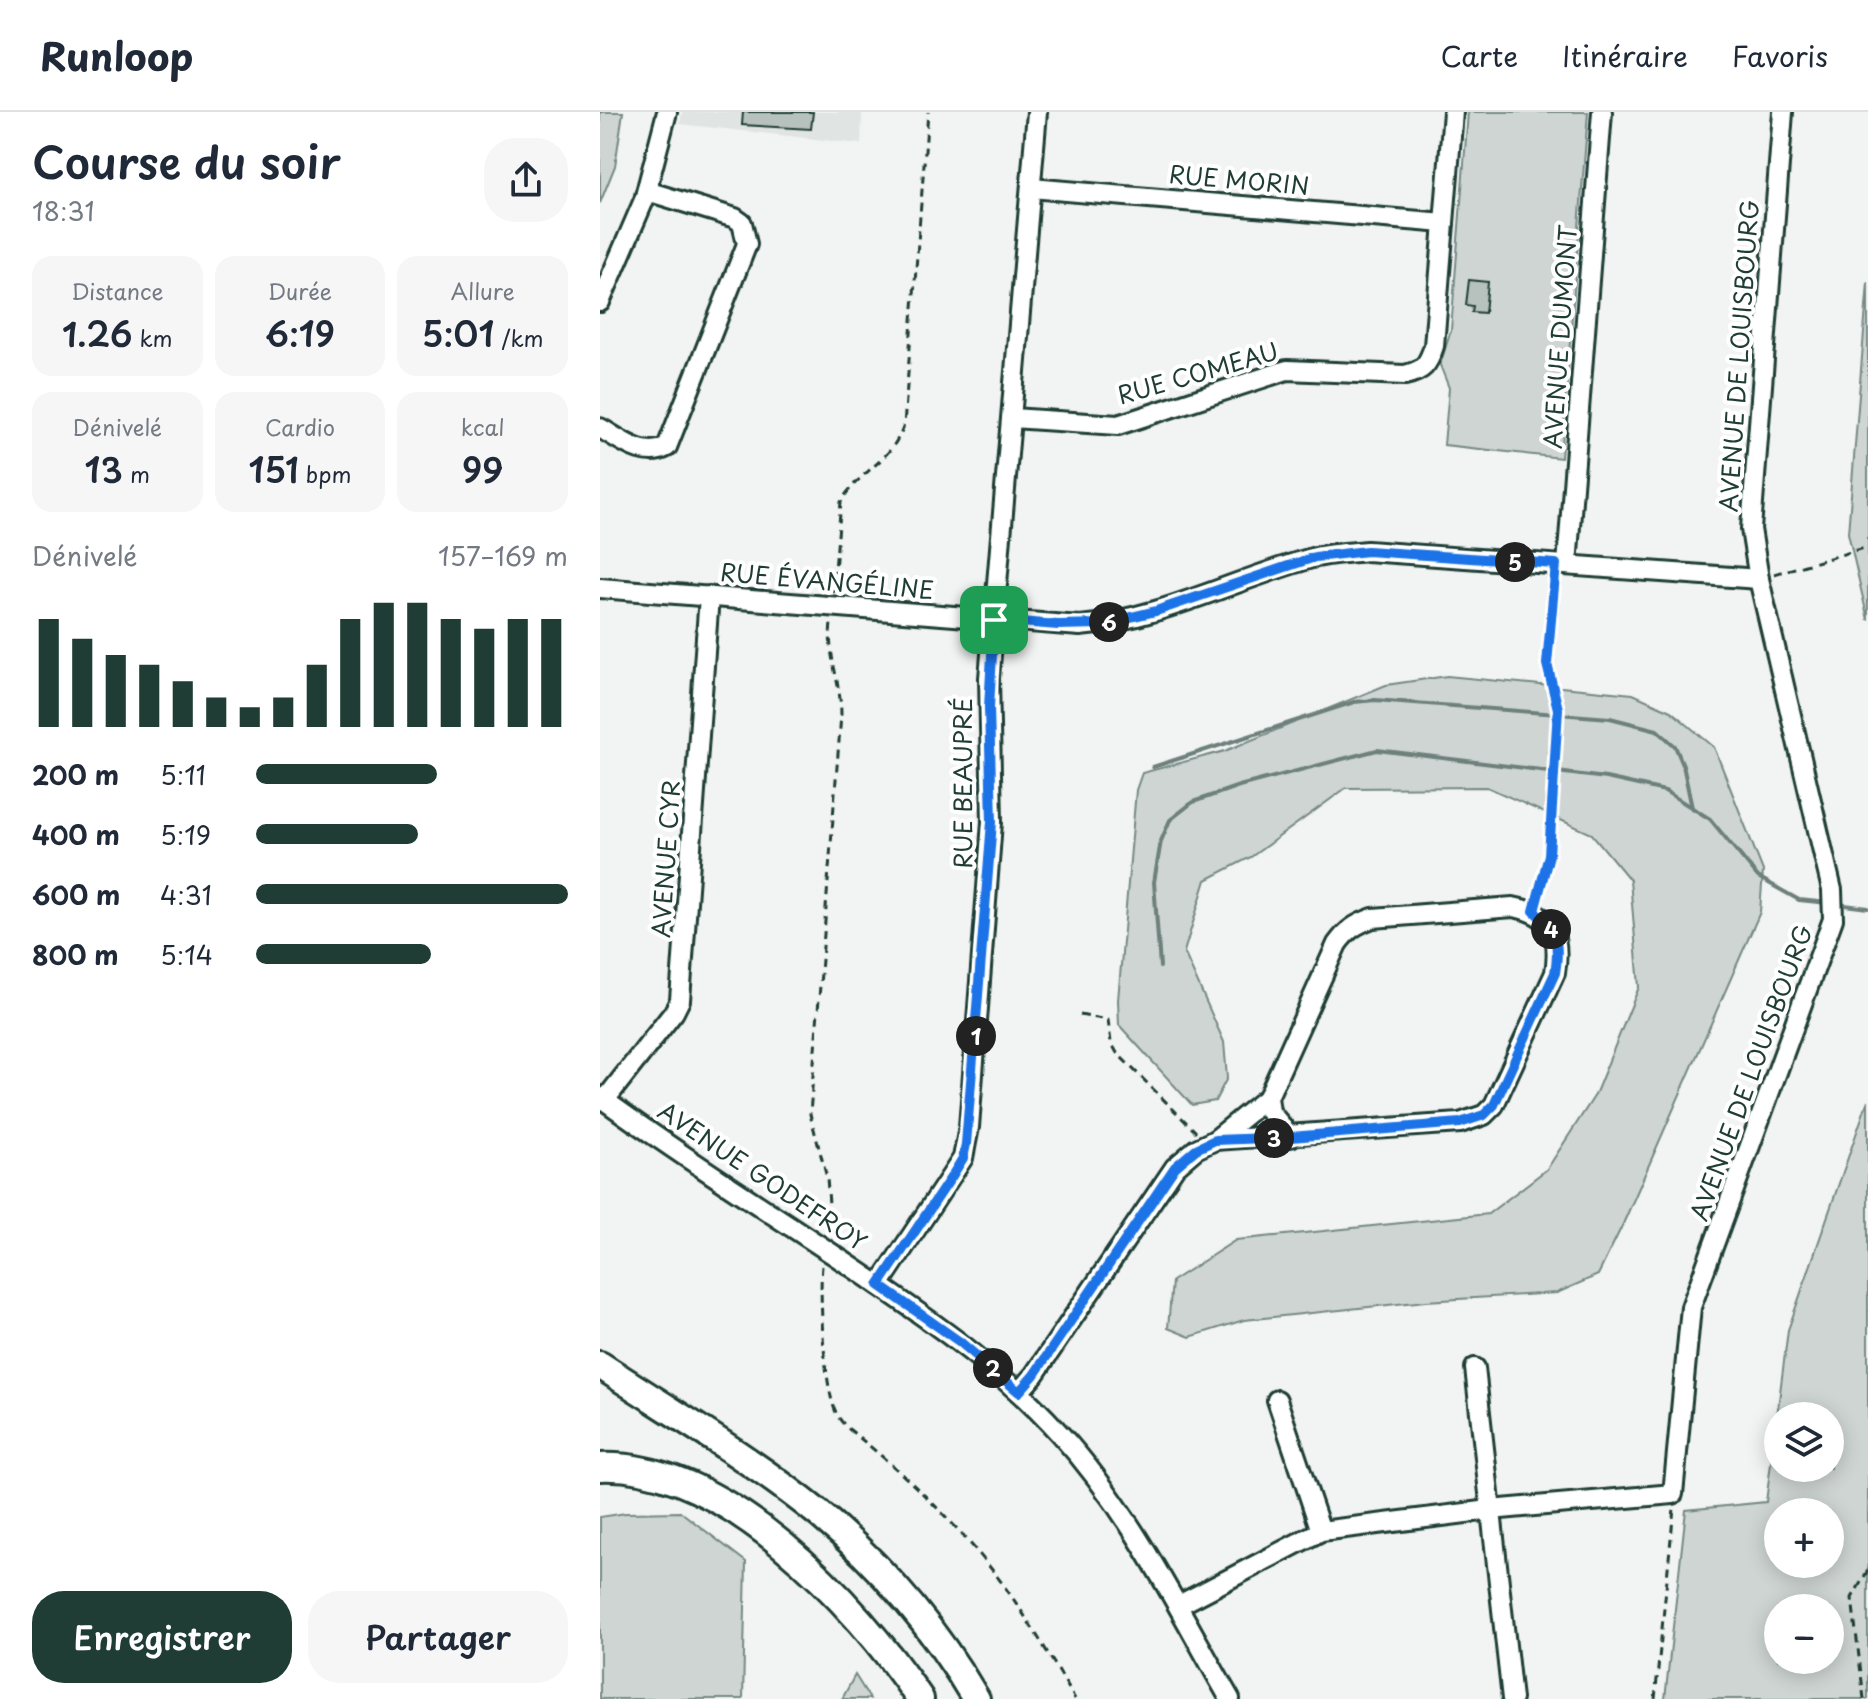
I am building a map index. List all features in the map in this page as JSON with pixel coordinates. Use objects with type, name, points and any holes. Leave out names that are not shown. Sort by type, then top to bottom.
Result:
[{"type":"highway","points":[[600,1365],[769,1476],[833,1525],[918,1615],[976,1699]]},
{"type":"highway","points":[[600,1467],[643,1470],[676,1478],[709,1494],[744,1517],[804,1566],[843,1604],[885,1651],[920,1699]]},
{"type":"street","points":[[600,302],[647,191],[667,112]]},
{"type":"street","name":"RUE BEAUPRÉ","points":[[879,1285],[952,1176],[963,1158],[966,1144],[992,822],[989,707],[994,620],[1037,112]]},
{"type":"street","name":"RUE COMEAU","points":[[1012,418],[1118,425],[1287,370],[1405,375],[1420,371],[1429,363],[1434,346],[1453,112]]},
{"type":"street","name":"AVENUE DUMONT","points":[[1562,565],[1602,112]]},
{"type":"street","name":"AVENUE DE LOUISBOURG","points":[[1179,1605],[1321,1531],[1490,1510],[1673,1494],[1691,1307],[1833,919],[1832,890],[1759,579],[1751,529],[1783,112]]},
{"type":"street","name":"RUE MORIN","points":[[1031,188],[1444,223]]},
{"type":"street","points":[[600,428],[646,452],[657,453],[667,447],[747,244],[742,223],[735,218],[647,191]]},
{"type":"street","name":"RUE ÉVANGÉLINE","points":[[600,588],[1058,625],[1102,624],[1156,611],[1315,557],[1367,551],[1759,579]]},
{"type":"street","name":"AVENUE CYR","points":[[602,1099],[674,1012],[680,1000],[709,596]]},
{"type":"street","points":[[1019,1392],[1034,1375],[1175,1167],[1196,1149],[1215,1140],[1268,1097],[1337,944],[1346,932],[1358,923],[1373,918],[1513,907],[1534,911],[1553,931],[1559,950],[1555,973],[1494,1105],[1484,1115],[1460,1123],[1215,1140]]},
{"type":"street","points":[[1268,1097],[1270,1112],[1291,1137]]},
{"type":"street","name":"AVENUE GODEFROY","points":[[602,1099],[879,1285],[960,1342],[1019,1392],[1060,1434],[1132,1527],[1230,1699]]},
{"type":"street","points":[[1475,1368],[1512,1699]]},
{"type":"street","points":[[1277,1400],[1321,1531]]},
{"type":"path","points":[[833,590],[841,502],[849,490],[890,451],[904,425],[928,112]]},
{"type":"path","points":[[1759,579],[1868,547]]},
{"type":"path","points":[[1534,911],[1549,855],[1558,709],[1547,664],[1562,565]]},
{"type":"path","points":[[825,1236],[828,1184],[810,1114],[841,715],[840,691],[829,647],[831,622]]},
{"type":"path","points":[[1080,1015],[1108,1020],[1111,1042],[1117,1053],[1195,1131]]},
{"type":"path","points":[[822,1261],[826,1352],[836,1413],[850,1430],[931,1501],[976,1550],[1011,1595],[1075,1699]]},
{"type":"path","points":[[1655,1699],[1674,1517]]},
{"type":"path","points":[[1864,1699],[1852,1598],[1868,1570]]},
{"type":"shaded area","points":[[600,112],[623,112],[615,166],[600,203]]},
{"type":"shaded area","points":[[682,112],[862,112],[861,144],[680,124]]},
{"type":"shaded area","points":[[1468,112],[1588,112],[1561,458],[1444,445],[1449,388],[1440,365],[1451,330]]},
{"type":"shaded area","points":[[1868,282],[1868,620],[1848,533]]},
{"type":"shaded area","points":[[1447,676],[1633,694],[1671,711],[1714,747],[1763,871],[1760,912],[1598,1275],[1557,1293],[1426,1301],[1244,1320],[1190,1337],[1168,1328],[1172,1281],[1236,1240],[1488,1214],[1547,1169],[1595,1095],[1639,987],[1630,880],[1592,834],[1487,787],[1346,788],[1251,857],[1206,880],[1184,952],[1224,1042],[1227,1078],[1215,1101],[1192,1105],[1119,1025],[1118,1000],[1136,790],[1142,773],[1225,751],[1386,685]]},
{"type":"shaded area","points":[[1868,1100],[1868,1699],[1665,1699],[1686,1510],[1764,1502],[1764,1578],[1844,1578],[1844,1498],[1767,1498],[1769,1482],[1844,1482],[1844,1402],[1779,1402],[1788,1330]]},
{"type":"shaded area","points":[[681,1512],[746,1562],[743,1699],[600,1699],[600,1517]]},
{"type":"shaded area","points":[[855,1675],[870,1699],[842,1699]]},
{"type":"building","points":[[743,112],[813,112],[811,129],[742,125]]},
{"type":"building","points":[[1469,280],[1488,282],[1485,313],[1472,312],[1473,306],[1466,305]]},
{"type":"waterway","points":[[1153,767],[1354,702],[1375,700],[1610,718],[1657,730],[1675,746],[1683,765],[1692,808]]},
{"type":"waterway","points":[[1160,967],[1154,882],[1161,841],[1170,820],[1193,802],[1239,786],[1377,750],[1606,778],[1665,791],[1710,819],[1758,877],[1799,900],[1828,903]]},
{"type":"waterway","points":[[1837,904],[1868,908]]},
{"type":"route","points":[[1367,551],[1556,564],[1547,664],[1558,709],[1549,855],[1534,911],[1553,931],[1559,950],[1555,973],[1494,1105],[1484,1115],[1460,1123],[1215,1140],[1186,1155],[1034,1375],[1019,1392],[960,1342],[879,1285],[963,1158],[969,1127],[992,822],[989,678],[994,620],[1080,626],[1102,624],[1156,611],[1315,557],[1367,551]]}]
